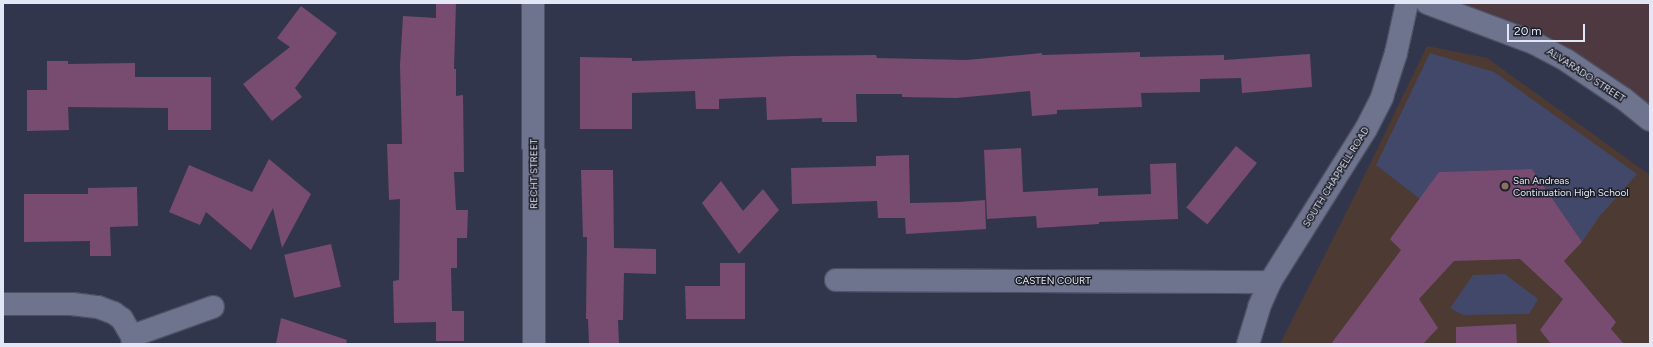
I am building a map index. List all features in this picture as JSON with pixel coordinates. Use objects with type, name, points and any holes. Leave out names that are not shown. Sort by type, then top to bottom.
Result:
[{"type":"street","name":"RECHT STREET","points":[[533,3],[534,344]]},
{"type":"street","name":"SOUTH CHAPPELL ROAD","points":[[1248,344],[1270,282],[1366,128],[1382,97],[1396,53],[1407,3]]},
{"type":"street","name":"ALVARADO STREET","points":[[1427,3],[1534,43],[1566,60],[1618,94],[1650,120]]},
{"type":"street","name":"CASTEN COURT","points":[[836,280],[1270,282]]},
{"type":"street","points":[[3,304],[72,304],[98,307],[114,313],[122,319],[132,340],[213,307]]},
{"type":"shaded area","points":[[1427,3],[1650,3],[1650,109]]},
{"type":"shaded area","name":"San Andreas Continuation High School","points":[[1427,46],[1487,58],[1650,175],[1650,344],[1280,344],[1354,197]]},
{"type":"shaded area","points":[[1430,53],[1494,72],[1637,174],[1599,217],[1582,242],[1532,169],[1439,172],[1420,199],[1376,165]]},
{"type":"shaded area","points":[[1505,274],[1538,299],[1529,314],[1463,315],[1450,308],[1473,275]]},
{"type":"building","points":[[436,3],[456,3],[454,69],[456,69],[456,96],[463,95],[464,172],[454,172],[456,210],[468,210],[467,238],[457,238],[457,268],[451,268],[452,311],[464,311],[464,341],[436,341],[436,322],[394,323],[393,281],[399,280],[400,199],[389,200],[387,144],[402,144],[400,65],[403,16],[436,18]]},
{"type":"building","points":[[301,6],[337,33],[295,88],[302,97],[272,121],[243,84],[290,47],[277,38]]},
{"type":"building","points":[[1140,52],[1140,57],[1224,55],[1224,60],[1310,54],[1312,87],[1242,93],[1241,78],[1200,79],[1200,92],[1141,93],[1142,107],[1057,110],[1057,114],[1032,116],[1030,91],[956,98],[902,97],[902,94],[856,94],[857,122],[822,122],[822,118],[767,120],[766,97],[719,99],[719,109],[696,109],[695,91],[632,93],[632,129],[580,129],[580,57],[632,58],[632,61],[876,55],[877,58],[967,60],[1042,53],[1042,55]]},
{"type":"building","points":[[47,61],[68,61],[68,64],[135,63],[135,77],[211,77],[211,130],[168,130],[168,108],[68,107],[69,130],[27,131],[27,90],[47,90]]},
{"type":"building","points":[[1236,146],[1257,163],[1207,224],[1186,207]]},
{"type":"building","points":[[1021,148],[1023,192],[1098,188],[1098,196],[1151,194],[1150,164],[1176,163],[1178,219],[1099,222],[1099,224],[1037,228],[1036,216],[987,219],[984,150]]},
{"type":"building","points":[[909,155],[910,203],[985,200],[986,229],[906,234],[905,218],[878,218],[877,201],[792,204],[791,168],[876,166],[876,156]]},
{"type":"building","points":[[269,159],[311,194],[282,248],[273,208],[251,250],[206,212],[200,225],[169,212],[189,165],[252,192]]},
{"type":"building","points":[[1532,169],[1582,242],[1564,261],[1616,322],[1611,329],[1624,344],[1551,344],[1540,330],[1563,299],[1520,259],[1454,261],[1419,299],[1438,328],[1423,344],[1331,344],[1401,250],[1390,239],[1439,172]]},
{"type":"building","points":[[581,170],[613,170],[614,248],[656,249],[656,274],[624,273],[623,320],[618,320],[619,344],[589,344],[588,319],[586,319],[587,237],[583,237]]},
{"type":"building","points":[[721,181],[743,211],[763,189],[779,210],[739,254],[702,203]]},
{"type":"building","points":[[137,187],[138,226],[110,227],[111,256],[90,256],[90,241],[24,242],[24,194],[88,194],[88,188]]},
{"type":"building","points":[[331,244],[341,287],[294,298],[284,255]]},
{"type":"building","points":[[720,263],[745,263],[745,319],[686,319],[685,286],[720,286]]},
{"type":"building","points":[[281,318],[347,340],[346,344],[276,344]]},
{"type":"building","points":[[1516,324],[1517,344],[1456,344],[1456,327]]},
{"type":"place","name":"San Andreas Continuation High School","points":[[1505,186]]}]
